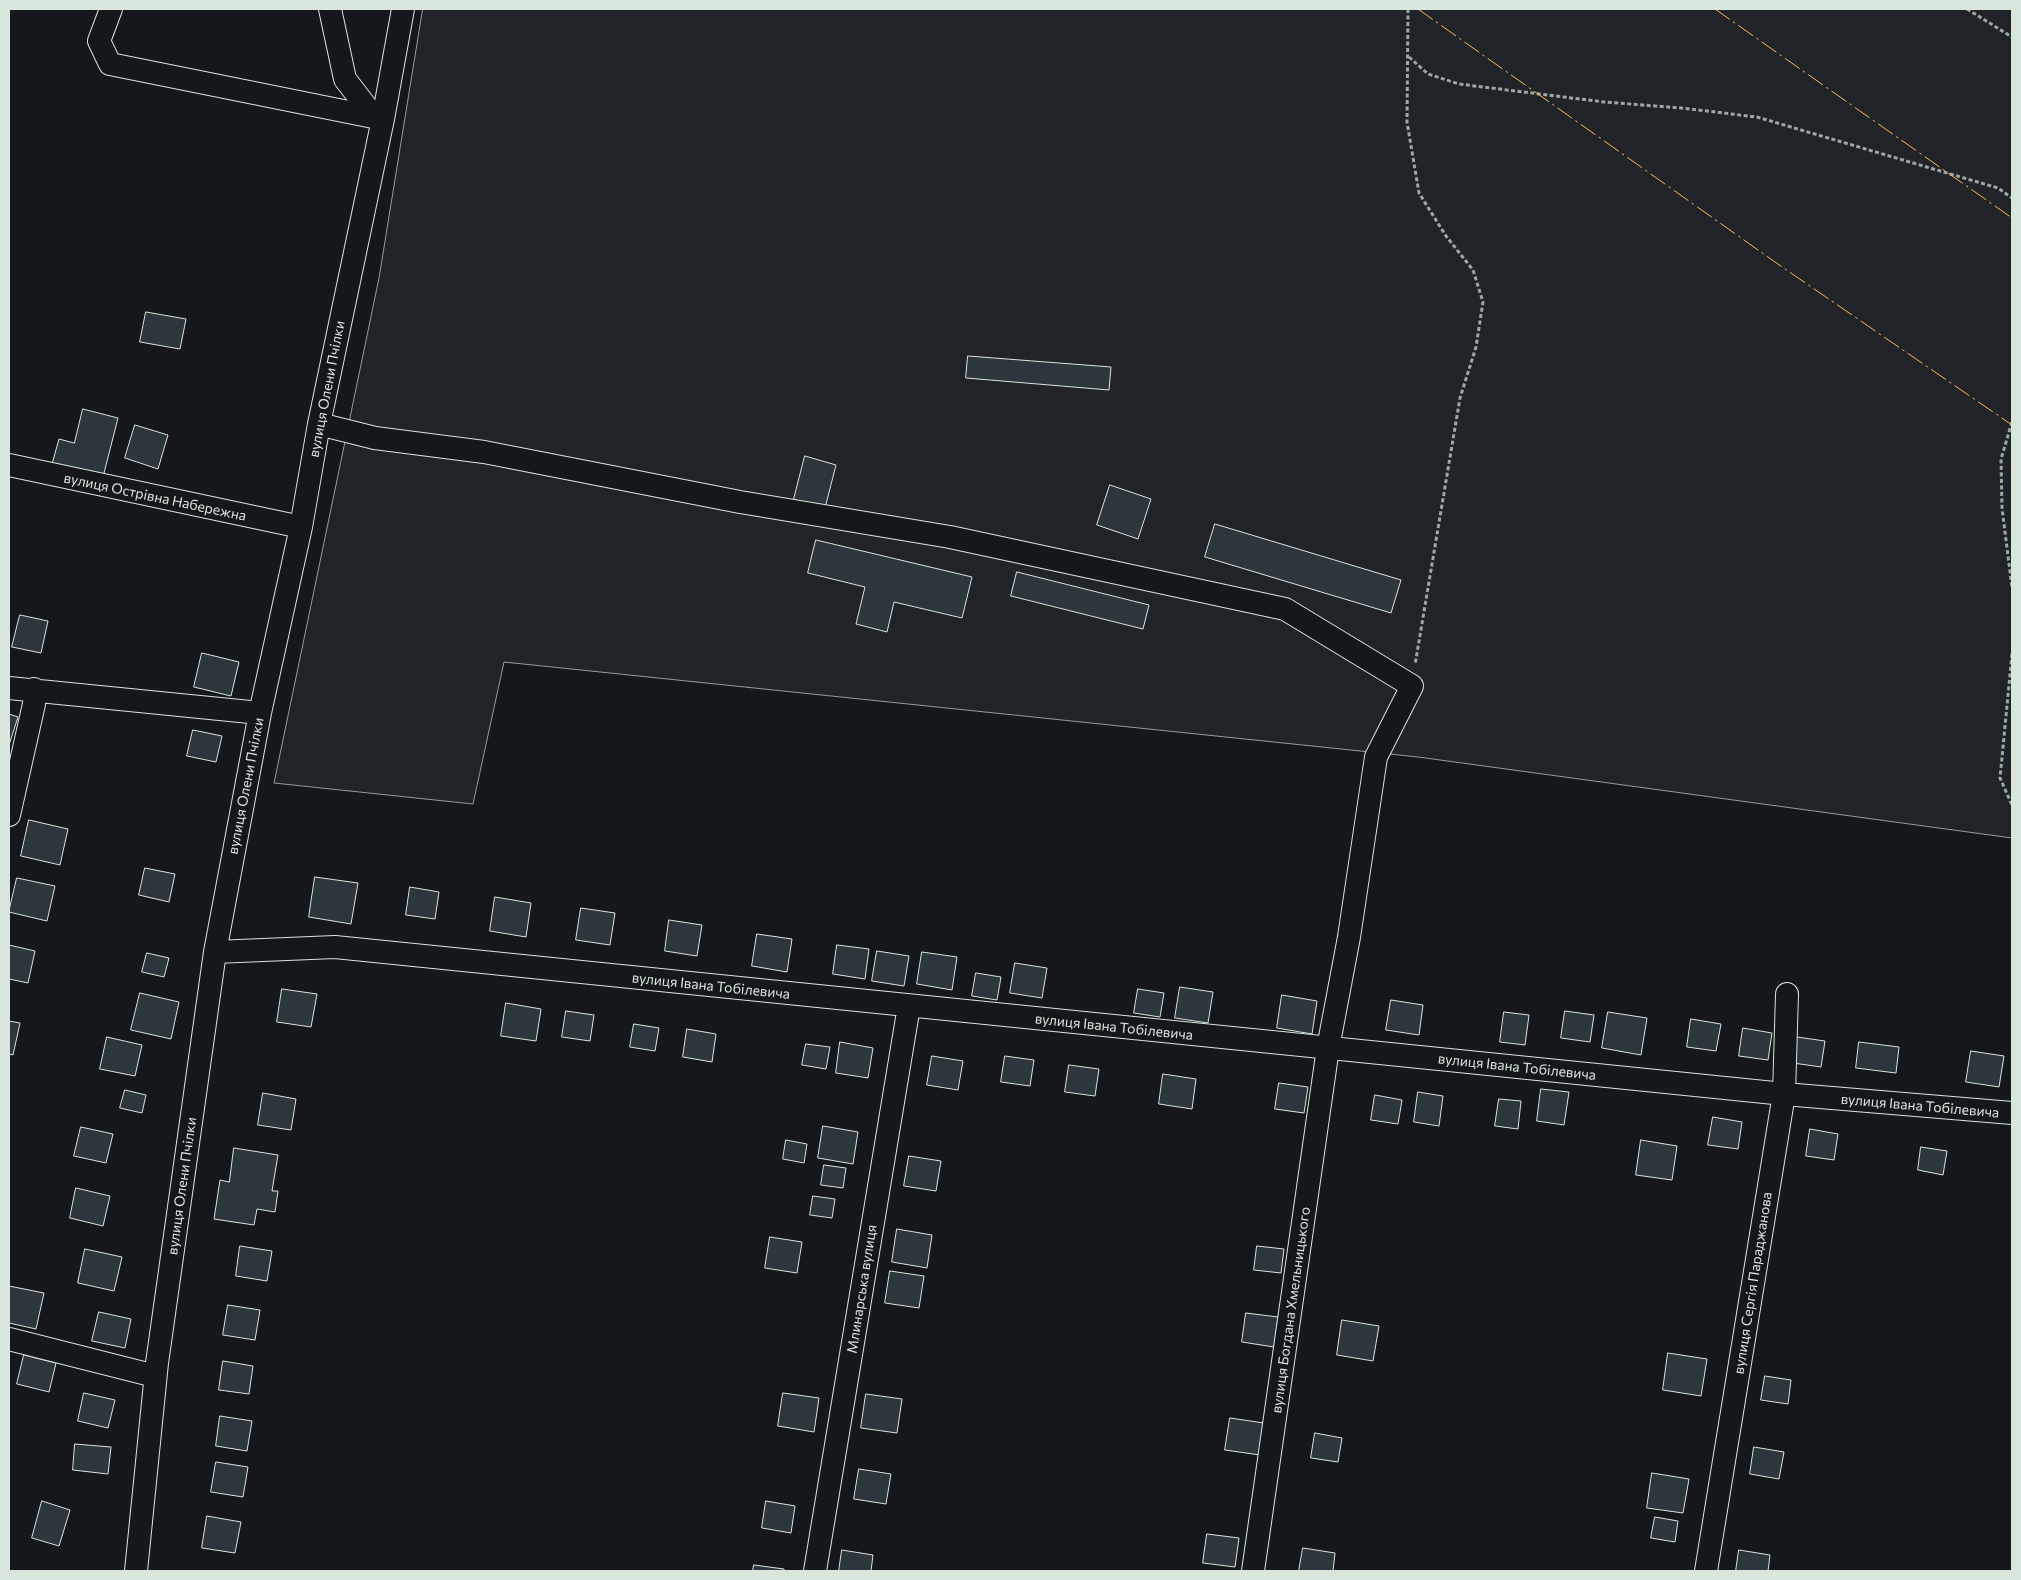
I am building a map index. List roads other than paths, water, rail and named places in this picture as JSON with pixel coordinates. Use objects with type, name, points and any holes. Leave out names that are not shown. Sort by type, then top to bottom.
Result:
[{"type":"street","points":[[111,9],[99,41],[110,64],[379,118]]},
{"type":"street","points":[[330,9],[345,79],[379,118]]},
{"type":"street","name":"вулиця Олени Пчілки","points":[[136,1571],[155,1376],[215,952],[260,714],[301,527],[318,424],[379,118],[403,9]]},
{"type":"street","name":"вулиця Богдана Хмельницького","points":[[318,424],[375,438],[484,452],[740,502],[950,537],[1284,609],[1412,686],[1376,757],[1349,937],[1328,1048],[1253,1571]]},
{"type":"street","name":"вулиця Острівна Набережна","points":[[9,465],[301,527]]},
{"type":"street","points":[[9,688],[34,689],[260,714]]},
{"type":"street","points":[[9,815],[34,704],[34,689]]},
{"type":"street","name":"вулиця Івана Тобілевича","points":[[215,952],[335,947],[1784,1094],[2012,1113]]},
{"type":"street","name":"вулиця Сергія Параджанова","points":[[1706,1571],[1784,1094],[1787,994]]},
{"type":"street","name":"Млинарська вулиця","points":[[815,1571],[909,1006]]},
{"type":"street","points":[[9,1339],[155,1376]]}]
